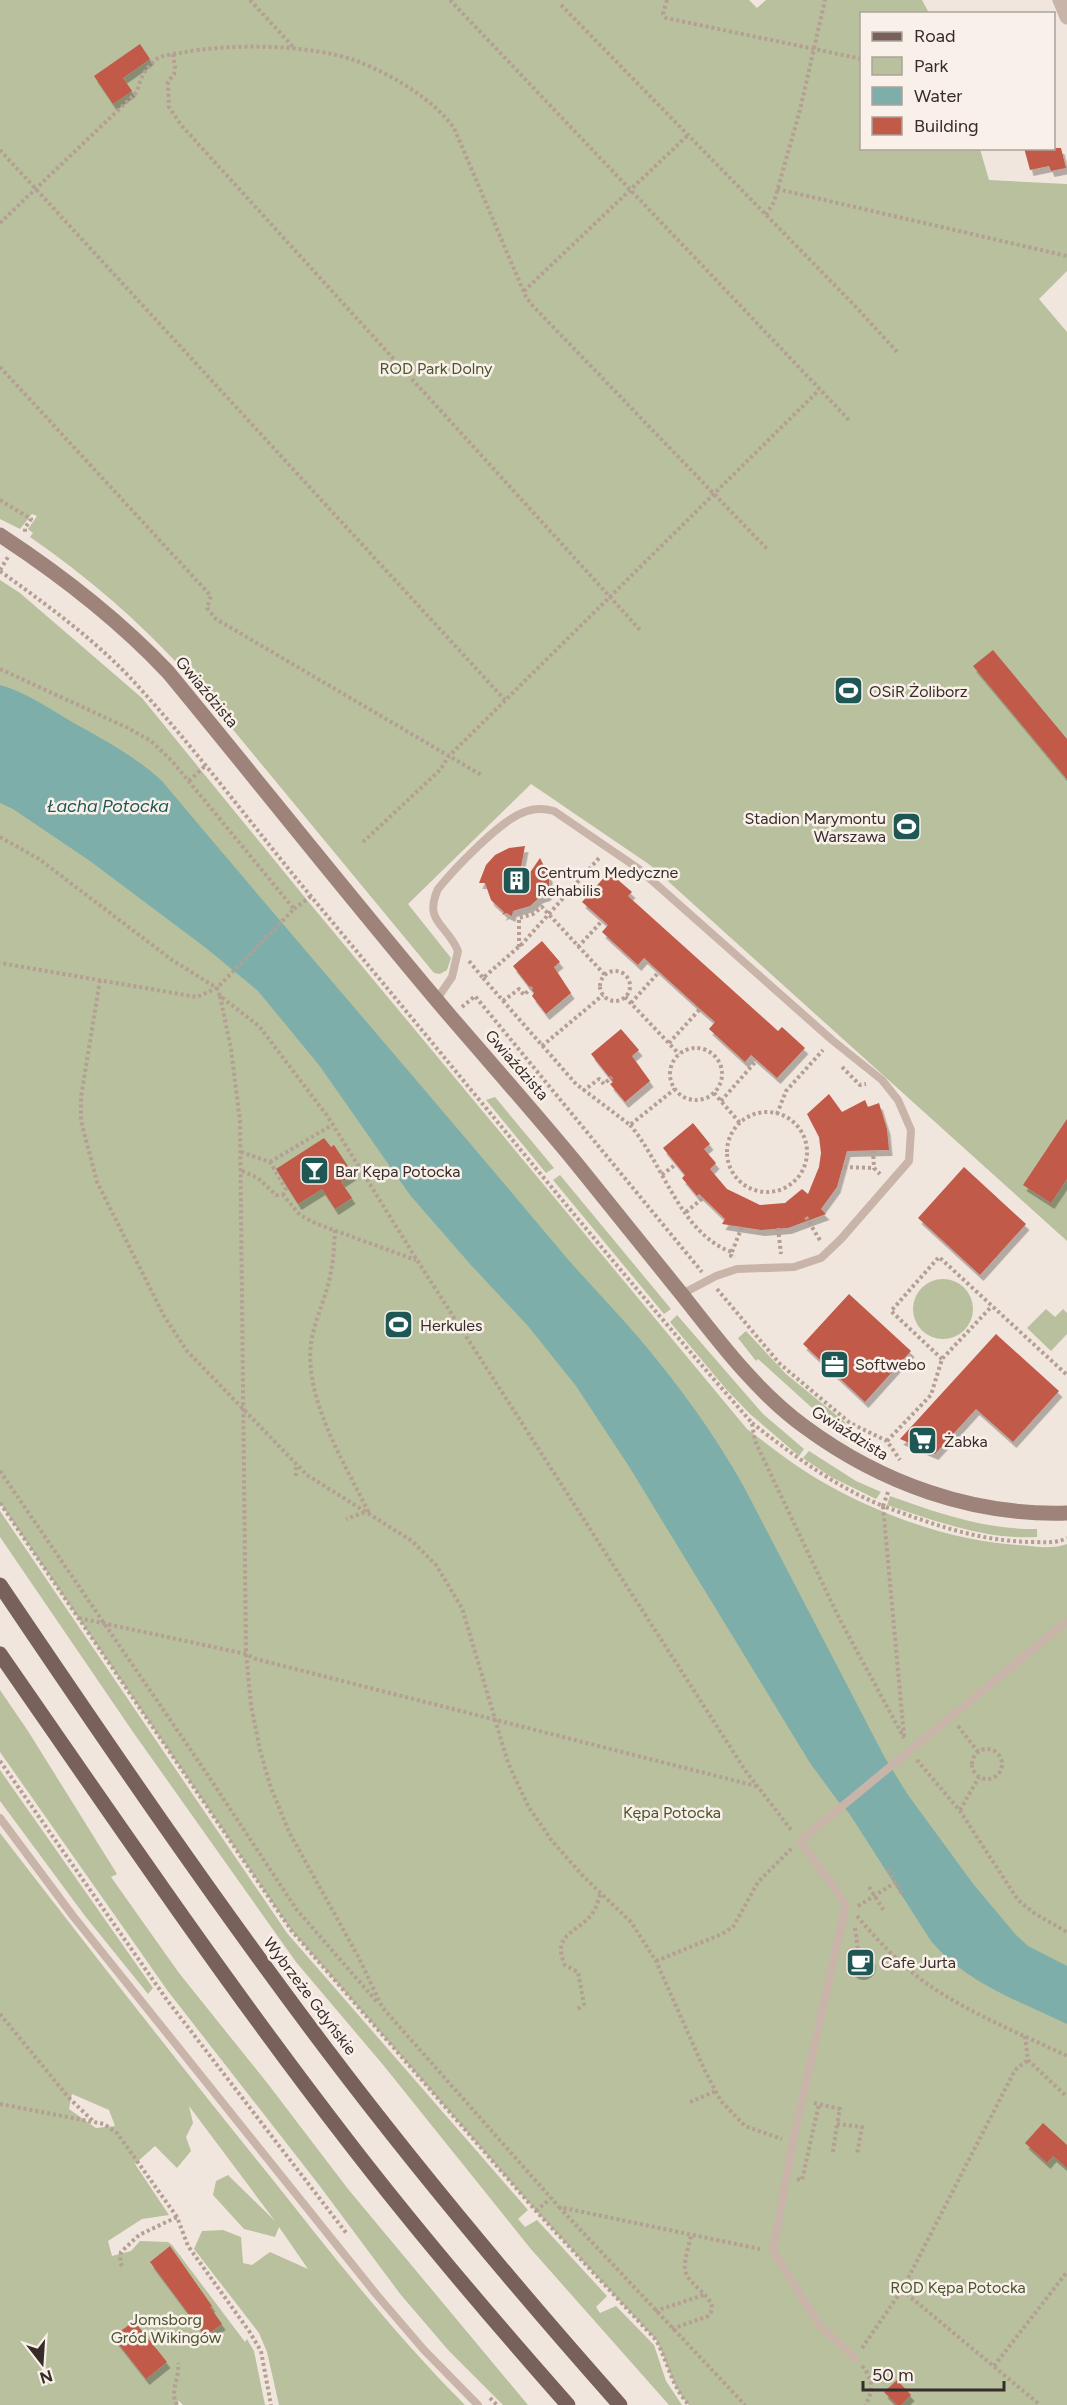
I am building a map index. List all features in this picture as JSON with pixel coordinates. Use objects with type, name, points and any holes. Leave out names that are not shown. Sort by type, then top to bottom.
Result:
[{"type":"main road","name":"Wybrzeże Gdyńskie","points":[[0,1585],[204,1881],[332,2057],[454,2212],[620,2405]]},
{"type":"main road","points":[[0,1654],[204,1946],[340,2131],[454,2272],[568,2405]]},
{"type":"street","points":[[1060,0],[1067,17]]},
{"type":"street","name":"Gwiaździsta","points":[[0,535],[97,604],[135,637],[168,672],[451,1017],[513,1086],[681,1294],[751,1377],[802,1425],[856,1461],[921,1490],[976,1505],[1024,1513],[1067,1513]]},
{"type":"lane","points":[[437,999],[452,977],[458,955],[457,947],[433,916],[432,901],[445,880],[504,822],[521,813],[540,808],[554,811],[639,869],[825,1035],[882,1080],[898,1100],[911,1130],[909,1161],[841,1239],[820,1258],[794,1267],[737,1269],[681,1294]]},
{"type":"lane","points":[[855,2358],[820,2326],[772,2251],[786,2176],[846,1904],[800,1841],[1067,1621]]},
{"type":"lane","points":[[0,1818],[73,1916],[376,2294],[424,2350],[478,2405]]},
{"type":"path","points":[[250,0],[296,49]]},
{"type":"path","points":[[450,0],[849,420]]},
{"type":"path","points":[[667,0],[663,14],[666,18],[860,59]]},
{"type":"path","points":[[766,214],[774,202],[815,48],[825,0]]},
{"type":"path","points":[[561,5],[898,352]]},
{"type":"path","points":[[0,223],[137,92],[140,79],[159,57],[200,49],[246,47],[296,49],[322,52],[355,61],[384,73],[429,102],[445,116],[454,128],[532,305],[768,550]]},
{"type":"path","points":[[173,54],[175,67],[174,74],[168,82],[169,107],[180,125],[641,631]]},
{"type":"path","points":[[524,291],[688,135]]},
{"type":"path","points":[[0,150],[505,700]]},
{"type":"path","points":[[777,189],[1067,256]]},
{"type":"path","points":[[0,367],[211,596],[207,608],[216,619],[483,776]]},
{"type":"path","points":[[363,842],[440,770],[449,756],[819,390]]},
{"type":"path","points":[[31,519],[35,515]]},
{"type":"path","points":[[0,571],[69,621],[135,682],[752,1423],[807,1465],[854,1494],[948,1530],[1002,1542],[1058,1542],[1067,1538]]},
{"type":"path","points":[[0,669],[143,737],[172,761],[294,909]]},
{"type":"path","points":[[189,781],[206,765]]},
{"type":"path","points":[[0,837],[39,859],[172,960],[217,988],[220,996],[231,1049],[240,1121],[246,1654],[251,1705],[270,1785],[290,1832],[359,1958],[382,2007]]},
{"type":"path","points":[[483,978],[519,947],[609,848]]},
{"type":"path","points":[[0,963],[197,997],[217,988],[294,909],[311,896]]},
{"type":"path","points":[[519,947],[519,918],[542,907],[605,975]]},
{"type":"path","points":[[578,947],[602,921]]},
{"type":"path","points":[[458,955],[464,954],[542,1046],[584,1091],[630,1125],[641,1137],[662,1175],[701,1232],[714,1243],[732,1252]]},
{"type":"path","points":[[610,971],[617,971],[628,979],[630,985],[625,997],[615,1001],[603,995],[600,983],[605,975],[610,971]]},
{"type":"path","points":[[631,1003],[659,972]]},
{"type":"path","points":[[100,980],[81,1097],[81,1121],[86,1148],[98,1182],[164,1316],[187,1351],[307,1475],[342,1499],[368,1511],[412,1541],[436,1565],[462,1608],[508,1763],[528,1806],[552,1841],[631,1922],[656,1961],[716,2091],[732,2114],[745,2126],[777,2139],[794,2141]]},
{"type":"path","points":[[503,1001],[519,989],[524,994],[532,987]]},
{"type":"path","points":[[542,1046],[603,995]]},
{"type":"path","points":[[220,996],[259,1026],[333,1125],[417,1260],[757,1786],[800,1841],[758,1882],[733,1926],[722,1934],[656,1961]]},
{"type":"path","points":[[427,1035],[475,996],[780,1364],[850,1423],[873,1432],[887,1441],[900,1460]]},
{"type":"path","points":[[625,997],[679,1054]]},
{"type":"path","points":[[669,1043],[700,1009]]},
{"type":"path","points":[[701,1047],[712,1052],[719,1060],[723,1072],[721,1083],[714,1093],[697,1100],[687,1099],[675,1089],[670,1078],[670,1069],[679,1054],[689,1048],[701,1047]]},
{"type":"path","points":[[777,1114],[786,1091],[825,1048],[829,1051]]},
{"type":"path","points":[[721,1101],[757,1060]]},
{"type":"path","points":[[834,1060],[860,1085],[867,1084],[873,1089]]},
{"type":"path","points":[[584,1091],[599,1078],[604,1084],[612,1077]]},
{"type":"path","points":[[630,1125],[675,1089]]},
{"type":"path","points":[[714,1093],[740,1123]]},
{"type":"path","points":[[762,1112],[777,1114],[794,1122],[801,1131],[807,1153],[801,1174],[793,1183],[776,1191],[766,1192],[748,1188],[734,1175],[730,1167],[727,1147],[730,1137],[740,1123],[751,1115],[762,1112]]},
{"type":"path","points":[[270,1162],[333,1125]]},
{"type":"path","points":[[873,1150],[874,1168],[883,1177]]},
{"type":"path","points":[[241,1152],[270,1162],[286,1189],[283,1195]]},
{"type":"path","points":[[662,1175],[676,1164]]},
{"type":"path","points":[[844,1167],[874,1168]]},
{"type":"path","points":[[242,1171],[258,1178],[276,1195],[283,1195],[300,1215],[417,1260]]},
{"type":"path","points":[[686,1212],[703,1198]]},
{"type":"path","points":[[806,1217],[822,1245],[830,1237]]},
{"type":"path","points":[[741,1258],[731,1256],[743,1224]]},
{"type":"path","points":[[778,1228],[781,1260]]},
{"type":"path","points":[[335,1230],[328,1285],[311,1342],[310,1366],[320,1409],[368,1511]]},
{"type":"path","points":[[942,1359],[891,1311],[939,1257],[1067,1375]]},
{"type":"path","points":[[887,1441],[931,1395],[942,1359],[992,1306]]},
{"type":"path","points":[[752,1423],[755,1442],[839,1618],[905,1740],[883,1506]]},
{"type":"path","points":[[296,1464],[296,1476]]},
{"type":"path","points":[[0,1471],[297,1910],[551,2198],[745,2405]]},
{"type":"path","points":[[0,1503],[291,1930],[536,2211],[656,2340],[664,2354],[673,2382],[689,2405]]},
{"type":"path","points":[[346,1519],[368,1511]]},
{"type":"path","points":[[78,1617],[246,1654],[256,1659],[757,1786]]},
{"type":"path","points":[[951,1717],[978,1752]]},
{"type":"path","points":[[910,1750],[960,1811],[1018,1900],[1034,1913],[1067,1932]]},
{"type":"path","points":[[992,1750],[1000,1756],[1002,1761],[1000,1771],[993,1778],[979,1777],[972,1765],[978,1752],[992,1750]]},
{"type":"path","points":[[0,1761],[167,2000],[352,2240]]},
{"type":"path","points":[[960,1811],[979,1777]]},
{"type":"path","points":[[888,1870],[902,1894]]},
{"type":"path","points":[[896,1882],[852,1911],[898,1961],[953,1999],[1067,2056]]},
{"type":"path","points":[[869,1887],[884,1911]]},
{"type":"path","points":[[578,2010],[584,2004],[578,1972],[565,1965],[561,1943],[594,1912],[601,1892]]},
{"type":"path","points":[[0,2014],[69,2098],[95,2123]]},
{"type":"path","points":[[1025,2036],[1028,2060],[1067,2097]]},
{"type":"path","points":[[866,2404],[872,2394],[870,2376],[855,2358],[902,2290],[1015,2070],[1028,2060]]},
{"type":"path","points":[[690,2102],[716,2091]]},
{"type":"path","points":[[804,2101],[840,2109],[833,2152]]},
{"type":"path","points":[[0,2103],[104,2124],[117,2133],[177,2217],[188,2246],[261,2351],[271,2405]]},
{"type":"path","points":[[786,2176],[802,2180],[819,2104]]},
{"type":"path","points":[[837,2124],[862,2127],[857,2154]]},
{"type":"path","points":[[536,2211],[551,2198]]},
{"type":"path","points":[[559,2206],[772,2251]]},
{"type":"path","points":[[122,2266],[121,2252],[139,2235],[177,2217]]},
{"type":"path","points":[[672,2329],[708,2316],[712,2312],[712,2306],[688,2278],[685,2270],[691,2235]]},
{"type":"path","points":[[994,2366],[1067,2272]]},
{"type":"path","points":[[902,2290],[1040,2405]]},
{"type":"path","points":[[655,2311],[704,2295]]},
{"type":"path","points":[[177,2405],[173,2398],[173,2389],[177,2378],[178,2363]]},
{"type":"green space","name":"ROD Park Dolny","points":[[0,0],[749,0],[757,8],[766,0],[922,0],[928,12],[860,12],[860,150],[980,150],[989,180],[1067,184],[1067,271],[1039,299],[1067,332],[1067,1241],[650,865],[531,784],[408,904],[451,958],[447,970],[440,974],[434,973],[187,674],[113,601],[30,537],[33,533],[28,529],[37,516],[32,514],[20,529],[0,519]]},
{"type":"green space","name":"Kępa Potocka","points":[[0,580],[20,593],[142,698],[747,1429],[814,1477],[861,1502],[912,1523],[991,1542],[1042,1547],[1067,1544],[1067,2405],[689,2405],[674,2382],[656,2340],[536,2211],[291,1930],[0,1503]]},
{"type":"green space","points":[[495,1097],[554,1168],[546,1173],[486,1100]]},
{"type":"green space","points":[[560,1175],[671,1309],[664,1314],[553,1180]]},
{"type":"green space","points":[[943,1279],[964,1288],[973,1309],[964,1330],[943,1339],[922,1330],[913,1309],[922,1288]]},
{"type":"green space","points":[[1046,1309],[1055,1317],[1063,1309],[1067,1313],[1067,1334],[1051,1351],[1027,1328]]},
{"type":"green space","points":[[677,1315],[763,1414],[804,1449],[799,1456],[750,1414],[726,1389],[670,1322]]},
{"type":"green space","points":[[746,1331],[786,1374],[845,1422],[847,1431],[811,1407],[758,1359],[756,1361],[738,1338]]},
{"type":"green space","points":[[809,1451],[856,1481],[881,1492],[876,1499],[831,1477],[803,1458]]},
{"type":"green space","points":[[890,1496],[944,1514],[981,1523],[1018,1529],[1037,1529],[1037,1537],[999,1536],[942,1523],[887,1505]]},
{"type":"green space","points":[[0,1511],[287,1933],[528,2210],[518,2219],[525,2227],[537,2220],[607,2296],[596,2307],[600,2313],[616,2306],[654,2345],[666,2381],[682,2405],[669,2405],[530,2248],[384,2066],[296,1962],[133,1732],[0,1537]]},
{"type":"green space","points":[[0,1690],[117,1874],[111,1877],[179,1973],[348,2189],[528,2405],[503,2405],[449,2351],[401,2295],[319,2185],[167,1990],[0,1752]]},
{"type":"green space","points":[[0,1770],[153,1988],[148,1994],[85,1916],[0,1801]]},
{"type":"green space","name":"Jomsborg Gród Wikingów","points":[[0,1833],[169,2051],[342,2267],[414,2351],[465,2405],[279,2405],[267,2352],[259,2333],[194,2249],[202,2231],[223,2230],[241,2237],[243,2263],[252,2265],[270,2252],[308,2269],[279,2227],[275,2237],[244,2229],[213,2195],[216,2181],[228,2175],[275,2221],[189,2106],[193,2123],[186,2137],[191,2151],[177,2168],[155,2146],[135,2164],[169,2215],[142,2219],[108,2241],[112,2256],[131,2251],[140,2241],[168,2242],[172,2245],[245,2342],[247,2339],[254,2351],[265,2405],[183,2405],[179,2401],[174,2405],[0,2405]],"holes":[[[72,2094],[109,2110],[115,2126],[96,2128],[69,2109]]]},
{"type":"water","name":"Łacha Potocka","points":[[0,685],[35,700],[104,740],[140,763],[162,781],[667,1373],[708,1428],[744,1487],[885,1758],[908,1795],[974,1885],[1016,1935],[1028,1946],[1067,1966],[1067,2024],[977,1980],[945,1956],[931,1941],[849,1813],[810,1763],[630,1468],[576,1386],[528,1326],[410,1195],[319,1065],[258,991],[206,948],[90,861],[13,809],[0,803]]},
{"type":"building","points":[[140,44],[150,59],[123,78],[132,91],[113,104],[94,76]]},
{"type":"building","points":[[1061,148],[1066,168],[1051,171],[1049,166],[1030,170],[1025,150]]},
{"type":"building","points":[[993,650],[1067,739],[1067,779],[973,666]]},
{"type":"building","name":"Centrum Medyczne Rehabilis","points":[[525,846],[516,893],[540,858],[549,876],[549,891],[547,895],[540,897],[530,906],[513,911],[512,916],[506,913],[502,915],[504,912],[491,900],[485,883],[479,883],[486,865],[495,855],[509,848]]},
{"type":"building","points":[[609,872],[632,892],[628,896],[778,1031],[782,1027],[805,1048],[777,1078],[751,1055],[745,1062],[709,1029],[715,1022],[644,958],[638,965],[602,932],[608,925],[582,902]]},
{"type":"building","points":[[542,941],[560,962],[554,967],[571,993],[546,1014],[532,996],[534,993],[513,966]]},
{"type":"building","points":[[621,1029],[639,1050],[632,1056],[650,1081],[625,1102],[610,1084],[613,1082],[591,1054]]},
{"type":"building","points":[[829,1094],[842,1112],[865,1100],[868,1107],[879,1103],[887,1129],[889,1150],[847,1151],[837,1187],[821,1209],[826,1214],[788,1228],[761,1230],[722,1224],[725,1219],[699,1194],[697,1196],[682,1178],[685,1175],[663,1148],[693,1123],[710,1144],[704,1149],[716,1163],[710,1169],[727,1189],[760,1205],[785,1203],[802,1189],[808,1194],[819,1167],[821,1153],[819,1137],[807,1114]]},
{"type":"building","points":[[1067,1119],[1067,1179],[1051,1203],[1023,1185]]},
{"type":"building","name":"Bar Kępa Potocka","points":[[324,1138],[331,1147],[334,1145],[353,1174],[341,1182],[352,1198],[335,1209],[322,1189],[298,1204],[276,1169]]},
{"type":"building","points":[[964,1167],[1026,1224],[980,1275],[918,1218]]},
{"type":"building","points":[[849,1294],[911,1351],[865,1402],[803,1344]]},
{"type":"building","points":[[996,1334],[1059,1391],[1013,1442],[976,1409],[935,1454],[900,1439]]},
{"type":"building","name":"Cafe Jurta","points":[[860,1950],[865,1951],[871,1957],[871,1967],[865,1973],[860,1974],[855,1973],[849,1967],[848,1962],[849,1957],[855,1951]]},
{"type":"building","points":[[1043,2123],[1067,2145],[1067,2168],[1053,2156],[1047,2163],[1025,2143]]},
{"type":"building","points":[[170,2246],[222,2324],[205,2336],[150,2262]]},
{"type":"building","points":[[134,2321],[167,2362],[146,2379],[113,2337]]},
{"type":"building","points":[[897,2380],[911,2395],[901,2405],[897,2405],[884,2392]]},
{"type":"place","name":"OSiR Żoliborz","points":[[848,691]]},
{"type":"place","name":"Stadion Marymontu Warszawa","points":[[907,827]]},
{"type":"place","name":"Centrum Medyczne Rehabilis","points":[[516,881]]},
{"type":"place","name":"Bar Kępa Potocka","points":[[314,1171]]},
{"type":"place","name":"Herkules","points":[[399,1325]]},
{"type":"place","name":"Softwebo","points":[[834,1364]]},
{"type":"place","name":"Żabka","points":[[923,1441]]},
{"type":"place","name":"Cafe Jurta","points":[[860,1962]]},
{"type":"park label","name":"ROD Kępa Potocka","points":[[958,2287]]}]
